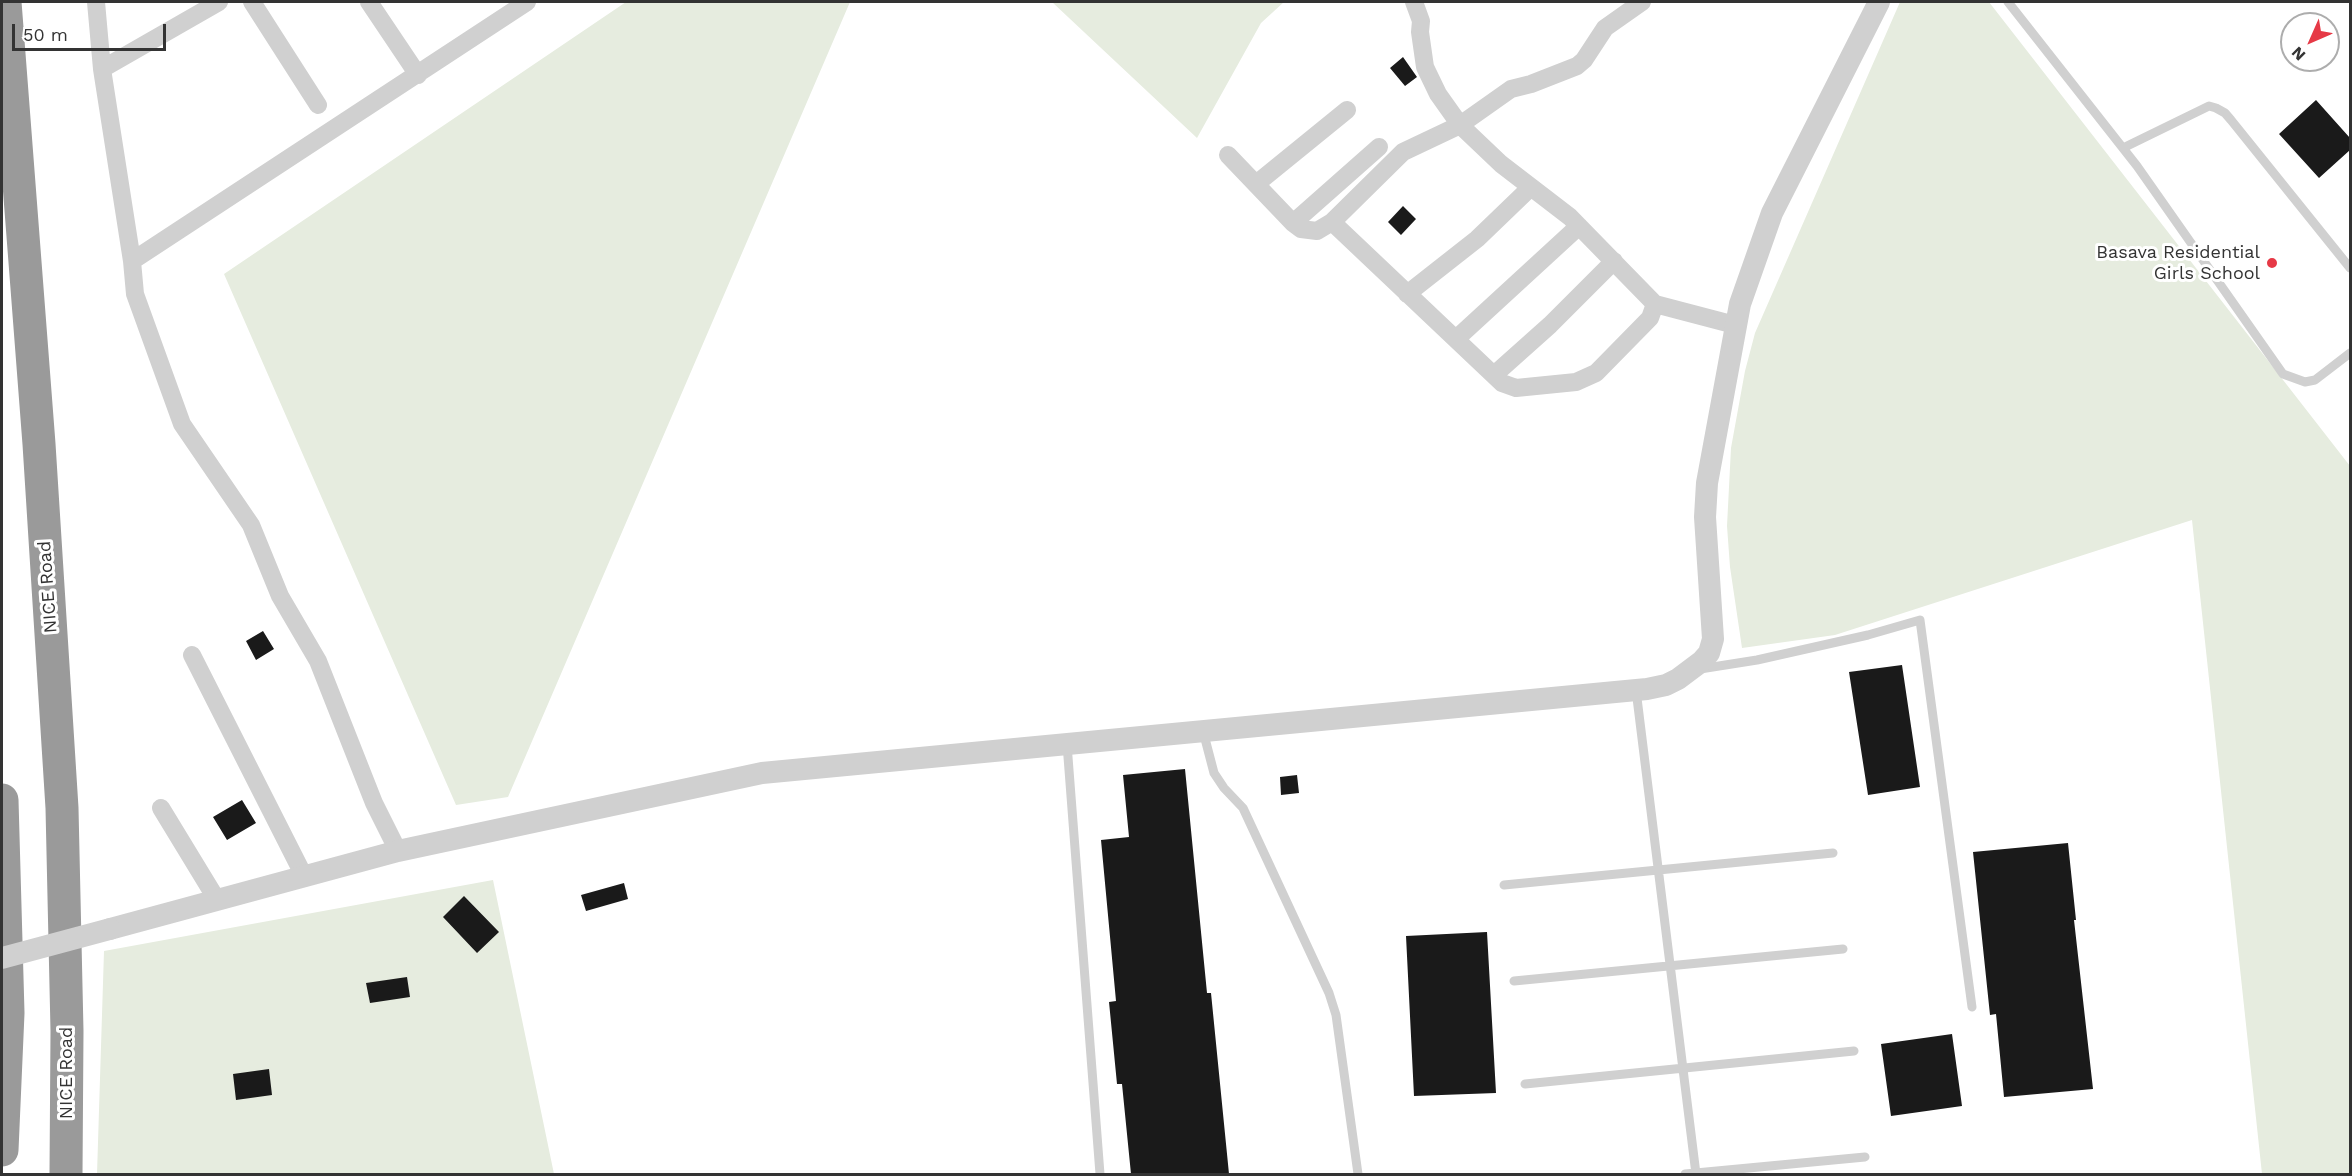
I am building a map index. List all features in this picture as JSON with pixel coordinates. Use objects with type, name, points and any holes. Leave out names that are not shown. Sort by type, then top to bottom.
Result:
[{"type":"highway","name":"NICE Road","points":[[5,2],[39,444],[62,808],[67,1031],[66,1174]]},
{"type":"highway","points":[[2,800],[8,1013],[2,1150]]},
{"type":"street","points":[[96,2],[102,69],[132,261],[135,294],[182,424],[251,525],[280,596],[318,662],[374,803],[398,851]]},
{"type":"street","points":[[102,69],[219,2]]},
{"type":"street","points":[[252,2],[318,105]]},
{"type":"street","points":[[369,2],[418,75]]},
{"type":"street","points":[[132,261],[527,2]]},
{"type":"street","points":[[1414,2],[1421,21],[1420,32],[1425,67],[1438,94],[1460,125],[1501,164],[1579,226],[1655,304],[1735,325]]},
{"type":"street","points":[[1228,154],[1293,223],[1309,232],[1317,231],[1332,222],[1403,152],[1460,125],[1511,88],[1531,84],[1577,66],[1584,60],[1605,28],[1642,2]]},
{"type":"street","points":[[2,958],[398,851],[762,773],[1636,690],[1666,685],[1690,671],[1709,653],[1713,639],[1706,501],[1709,467],[1735,325],[1747,280],[1772,213],[1879,2]]},
{"type":"street","points":[[1256,184],[1347,110]]},
{"type":"street","points":[[1293,223],[1379,147]]},
{"type":"street","points":[[1407,294],[1477,239],[1531,187]]},
{"type":"street","points":[[1332,222],[1502,383],[1516,388],[1566,384],[1585,379],[1596,373],[1650,318],[1655,304]]},
{"type":"street","points":[[1456,339],[1579,226]]},
{"type":"street","points":[[1494,375],[1550,325],[1614,261]]},
{"type":"street","points":[[192,655],[304,876]]},
{"type":"street","points":[[161,808],[218,900]]},
{"type":"lane","points":[[2008,2],[2123,148],[2283,374],[2305,382],[2315,380],[2350,353]]},
{"type":"lane","points":[[2123,148],[2209,106],[2216,108],[2232,120],[2350,268]]},
{"type":"lane","points":[[1690,671],[1779,655],[1868,635],[1920,620],[1972,1007]]},
{"type":"lane","points":[[1636,690],[1696,1174]]},
{"type":"lane","points":[[1203,731],[1214,773],[1224,788],[1243,808],[1329,993],[1336,1015],[1358,1174]]},
{"type":"lane","points":[[1066,744],[1100,1174]]},
{"type":"lane","points":[[1504,885],[1833,853]]},
{"type":"lane","points":[[1514,981],[1843,949]]},
{"type":"lane","points":[[1525,1084],[1854,1051]]},
{"type":"lane","points":[[1685,1174],[1865,1157]]},
{"type":"shaded area","points":[[626,2],[850,2],[508,797],[456,805],[224,274]]},
{"type":"shaded area","points":[[1052,2],[1284,2],[1261,23],[1197,138]]},
{"type":"shaded area","points":[[1900,2],[1989,2],[2350,466],[2350,1174],[2262,1174],[2192,520],[1835,635],[1742,648],[1730,567],[1727,526],[1731,448],[1745,371],[1755,333]]},
{"type":"shaded area","points":[[493,880],[554,1174],[97,1174],[104,951]]},
{"type":"building","points":[[1403,57],[1417,77],[1405,86],[1390,68]]},
{"type":"building","points":[[2316,100],[2350,138],[2350,150],[2319,178],[2279,134]]},
{"type":"building","points":[[1403,206],[1416,219],[1401,235],[1388,222]]},
{"type":"building","points":[[263,631],[274,649],[256,660],[246,641]]},
{"type":"building","points":[[1902,665],[1920,787],[1868,795],[1849,672]]},
{"type":"building","points":[[1185,769],[1207,993],[1211,993],[1229,1174],[1131,1174],[1122,1084],[1117,1084],[1109,1002],[1116,1001],[1101,840],[1129,837],[1123,775]]},
{"type":"building","points":[[1297,775],[1299,793],[1281,795],[1280,777]]},
{"type":"building","points":[[242,800],[256,823],[227,840],[213,817]]},
{"type":"building","points":[[2068,843],[2076,920],[2074,920],[2093,1089],[2004,1097],[1996,1014],[1990,1015],[1973,852]]},
{"type":"building","points":[[624,883],[628,899],[586,911],[581,895]]},
{"type":"building","points":[[464,896],[499,932],[477,953],[443,917]]},
{"type":"building","points":[[1487,932],[1496,1093],[1414,1096],[1406,936]]},
{"type":"building","points":[[407,977],[410,997],[370,1003],[366,983]]},
{"type":"building","points":[[1952,1034],[1962,1106],[1891,1116],[1881,1044]]},
{"type":"building","points":[[269,1069],[272,1095],[236,1100],[233,1074]]},
{"type":"place","name":"Basava Residential Girls School","points":[[2272,263]]}]
